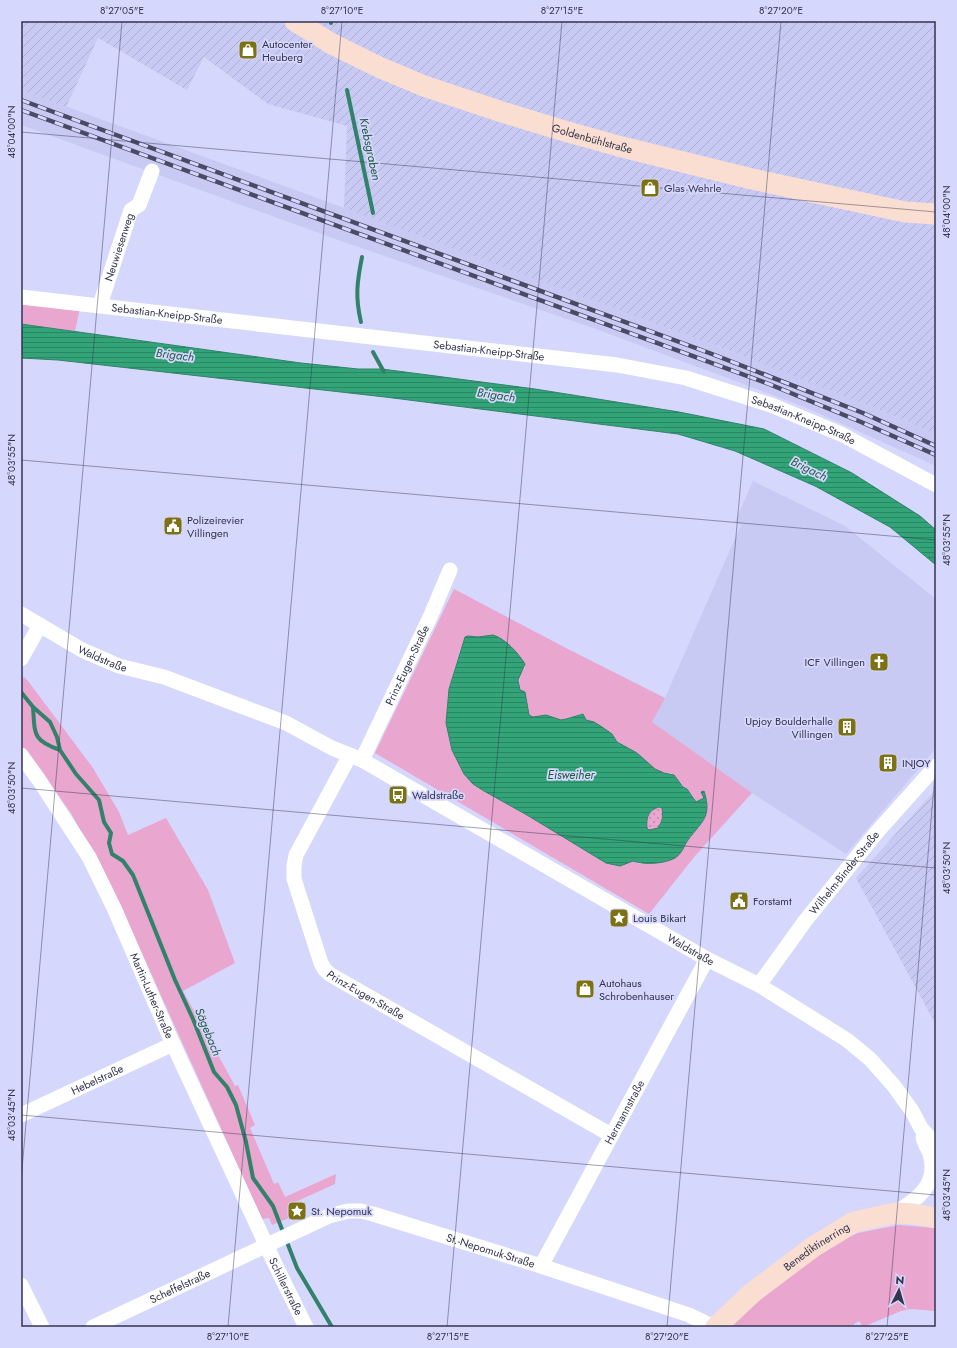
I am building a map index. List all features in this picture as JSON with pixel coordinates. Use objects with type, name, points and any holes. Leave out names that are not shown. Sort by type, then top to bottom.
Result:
[{"type":"street","name":"Goldenbühlstraße","points":[[295,21],[332,44],[382,68],[424,86],[502,112],[618,146],[752,179],[905,212],[936,214]]},
{"type":"street","name":"Neuwiesenweg","points":[[100,305],[131,210],[140,205],[152,171]]},
{"type":"street","name":"Goldenbühlstraße","points":[[905,212],[936,226]]},
{"type":"street","name":"Sebastian-Kneipp-Straße","points":[[21,296],[617,365],[686,378],[772,405],[841,434],[936,485]]},
{"type":"street","name":"Prinz-Eugen-Straße","points":[[450,570],[431,614],[356,757],[296,855],[294,879],[321,963],[325,970],[338,979],[611,1135]]},
{"type":"street","name":"Waldstraße","points":[[21,614],[82,650],[119,666],[164,676],[286,723],[332,748],[356,757],[707,959],[759,985],[847,1040],[870,1059],[894,1086],[912,1111],[921,1128],[936,1147]]},
{"type":"street","points":[[21,659],[40,625]]},
{"type":"street","name":"Martin-Luther-Straße","points":[[21,755],[39,780],[88,858],[114,908],[173,1044],[272,1242]]},
{"type":"street","name":"Wilhelm-Binder-Straße","points":[[759,985],[804,921],[877,832],[936,766]]},
{"type":"street","name":"Hermannstraße","points":[[541,1266],[707,959]]},
{"type":"street","name":"Hebelstraße","points":[[21,1115],[173,1044]]},
{"type":"street","name":"Waldstraße","points":[[895,1213],[908,1206],[924,1192],[930,1180],[932,1170],[930,1155],[924,1141],[921,1128]]},
{"type":"street","name":"St.-Nepomuk-Straße","points":[[272,1242],[335,1213],[342,1211],[360,1211],[541,1266],[689,1315],[715,1327]]},
{"type":"street","name":"Benediktinerring","points":[[715,1327],[752,1294],[813,1247],[854,1222],[895,1213],[914,1214],[936,1218]]},
{"type":"street","name":"Scheffelstraße","points":[[93,1327],[272,1242]]},
{"type":"street","name":"Schillerstraße","points":[[272,1242],[306,1327]]},
{"type":"street","points":[[21,1285],[42,1327]]},
{"type":"shaded area","points":[[21,21],[936,21],[936,435],[905,420],[728,350],[344,208],[347,126],[268,104],[204,57],[187,90],[98,38],[66,107],[21,90]]},
{"type":"shaded area","points":[[21,90],[605,303],[811,382],[905,420],[936,435],[936,466],[802,406],[596,329],[341,241],[21,125]]},
{"type":"shaded area","points":[[21,297],[81,303],[75,331],[21,324]]},
{"type":"shaded area","points":[[753,481],[845,526],[936,599],[936,748],[846,854],[752,793],[651,722],[665,698],[741,525],[735,522]]},
{"type":"shaded area","points":[[454,589],[665,698],[652,722],[752,793],[695,856],[649,914],[375,753]],"holes":[[[493,635],[520,657],[525,667],[521,673],[519,685],[529,715],[532,717],[546,715],[561,720],[581,714],[586,720],[594,722],[612,734],[617,742],[637,753],[655,769],[664,773],[671,773],[693,796],[696,802],[704,798],[702,823],[686,843],[681,852],[640,864],[633,861],[626,864],[527,815],[473,784],[448,731],[446,723],[449,689],[460,650],[468,636],[478,637]]]},
{"type":"shaded area","points":[[24,677],[93,768],[119,812],[128,835],[166,818],[208,890],[235,963],[183,991],[235,1086],[238,1085],[255,1125],[250,1128],[274,1184],[278,1182],[285,1197],[336,1174],[335,1184],[291,1204],[289,1218],[272,1225],[269,1218],[262,1219],[121,907],[71,813],[44,775],[21,747],[21,682]]},
{"type":"shaded area","points":[[936,789],[936,1025],[856,878]]},
{"type":"shaded area","points":[[659,807],[662,808],[663,821],[658,828],[649,830],[647,828],[648,815],[652,810]]},
{"type":"shaded area","points":[[899,1225],[936,1228],[936,1311],[910,1309],[901,1311],[863,1327],[859,1321],[850,1327],[731,1327],[760,1298],[834,1244],[858,1233]]},
{"type":"water","name":"Brigach","points":[[21,324],[301,363],[358,369],[382,369],[535,389],[679,412],[764,429],[852,473],[920,516],[936,530],[936,565],[890,527],[815,486],[735,451],[678,434],[385,397],[58,360],[21,358]]},
{"type":"water","name":"Eisweiher","points":[[493,635],[498,637],[519,655],[525,664],[518,680],[520,690],[525,692],[529,715],[533,717],[546,715],[561,720],[583,714],[586,720],[594,722],[612,734],[617,742],[637,753],[655,769],[674,775],[683,787],[687,789],[696,802],[704,798],[701,792],[704,791],[707,808],[704,820],[686,843],[682,851],[675,858],[665,862],[654,863],[633,861],[620,866],[606,863],[484,791],[473,784],[464,774],[452,750],[446,723],[449,689],[465,637]],"holes":[[[655,808],[662,808],[660,825],[658,828],[649,830],[647,828],[648,815]]]},
{"type":"waterway","name":"Krebsgraben","points":[[347,90],[373,213]]},
{"type":"waterway","name":"Krebsgraben","points":[[361,322],[357,290],[362,257]]},
{"type":"waterway","name":"Krebsgraben","points":[[373,352],[384,372]]},
{"type":"waterway","name":"Sägebach","points":[[21,692],[33,707],[50,722],[57,737],[60,750],[76,774],[99,800],[104,822],[111,833],[109,843],[112,854],[123,861],[133,875],[214,1072],[227,1087],[236,1105],[246,1142],[253,1178],[273,1206],[297,1268],[332,1327]]},
{"type":"waterway","name":"Sägebach","points":[[33,707],[34,724],[37,735],[44,743],[60,750]]},
{"type":"railway","points":[[21,100],[712,354],[863,413],[936,446]]},
{"type":"railway","points":[[21,110],[769,384],[936,455]]},
{"type":"place","name":"Autocenter Heuberg","points":[[248,50]]},
{"type":"place","name":"Glas Wehrle","points":[[650,188]]},
{"type":"place","name":"Polizeirevier Villingen","points":[[173,526]]},
{"type":"place","name":"ICF Villingen","points":[[879,662]]},
{"type":"place","name":"Upjoy Boulderhalle Villingen","points":[[847,727]]},
{"type":"place","name":"INJOY","points":[[888,763]]},
{"type":"place","name":"Waldstraße","points":[[398,795]]},
{"type":"place","name":"Forstamt","points":[[739,901]]},
{"type":"place","name":"Louis Bikart","points":[[619,918]]},
{"type":"place","name":"Autohaus Schrobenhauser","points":[[585,989]]},
{"type":"place","name":"St. Nepomuk","points":[[297,1211]]}]
